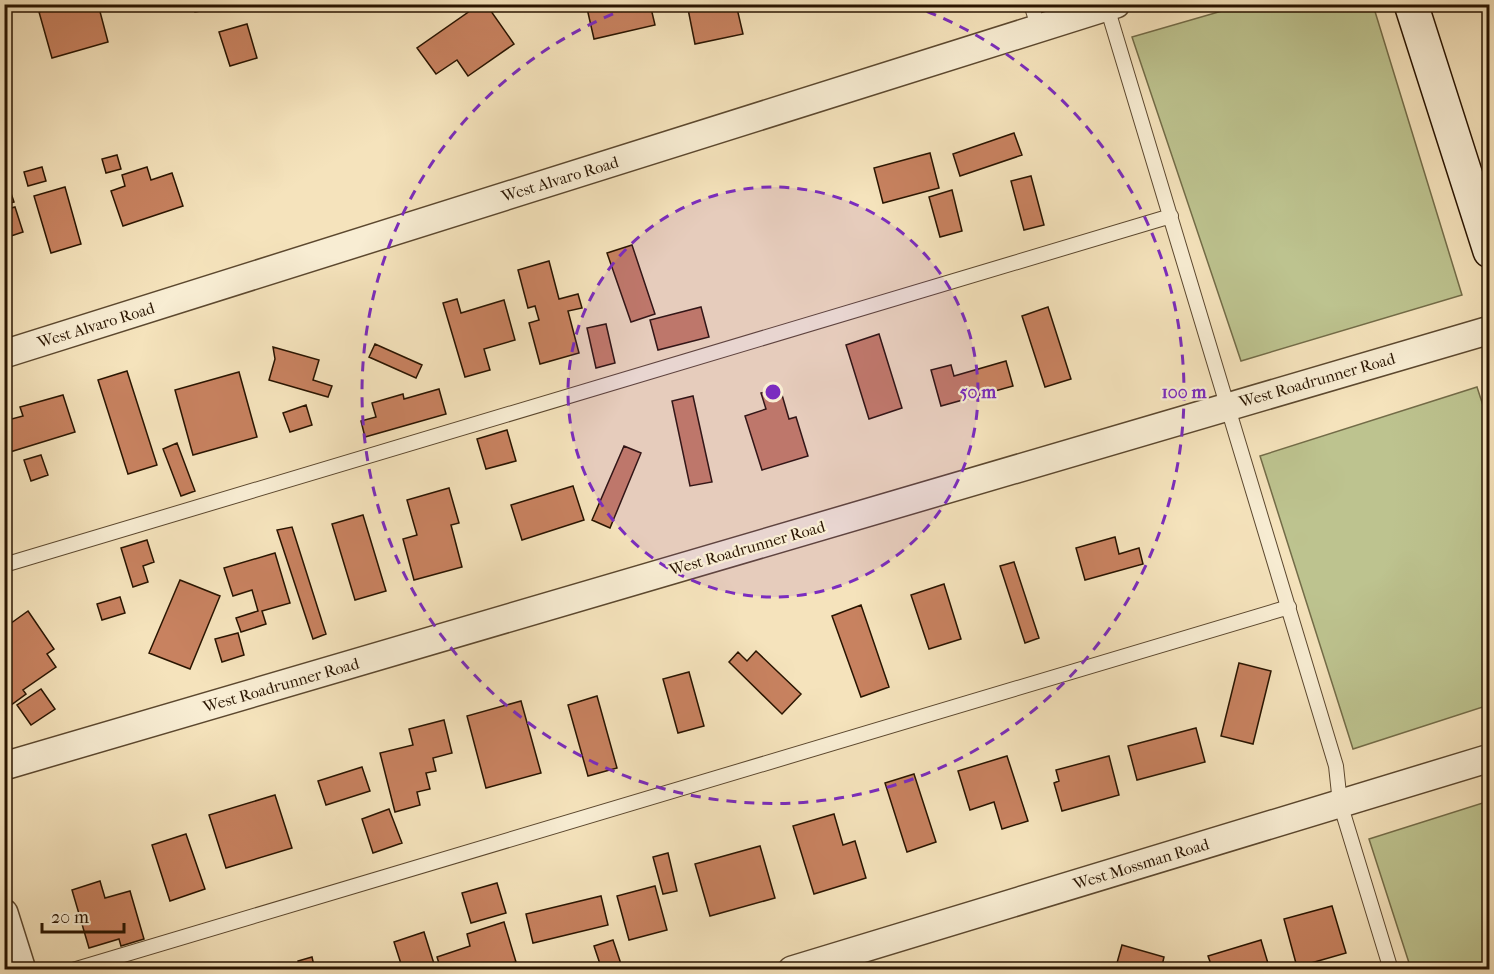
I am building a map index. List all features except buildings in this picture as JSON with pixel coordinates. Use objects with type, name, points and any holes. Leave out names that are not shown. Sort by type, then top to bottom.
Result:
[{"type":"street","points":[[1411,4],[1490,251]]},
{"type":"street","name":"West Alvaro Road","points":[[4,354],[1035,16],[1112,6]]},
{"type":"street","name":"West Roadrunner Road","points":[[4,766],[1490,330]]},
{"type":"street","name":"West Mossman Road","points":[[792,969],[1490,758]]},
{"type":"street","points":[[4,913],[22,969]]},
{"type":"lane","points":[[1112,6],[1171,216],[1336,766],[1340,803],[1391,969]]},
{"type":"lane","points":[[4,565],[1171,216]]},
{"type":"lane","points":[[73,969],[1289,607]]},
{"type":"green space","points":[[1246,4],[1373,5],[1462,295],[1241,361],[1132,37]]},
{"type":"green space","points":[[1477,387],[1490,427],[1489,705],[1353,749],[1260,456]]},
{"type":"green space","points":[[1489,801],[1489,969],[1411,969],[1369,839]]}]
